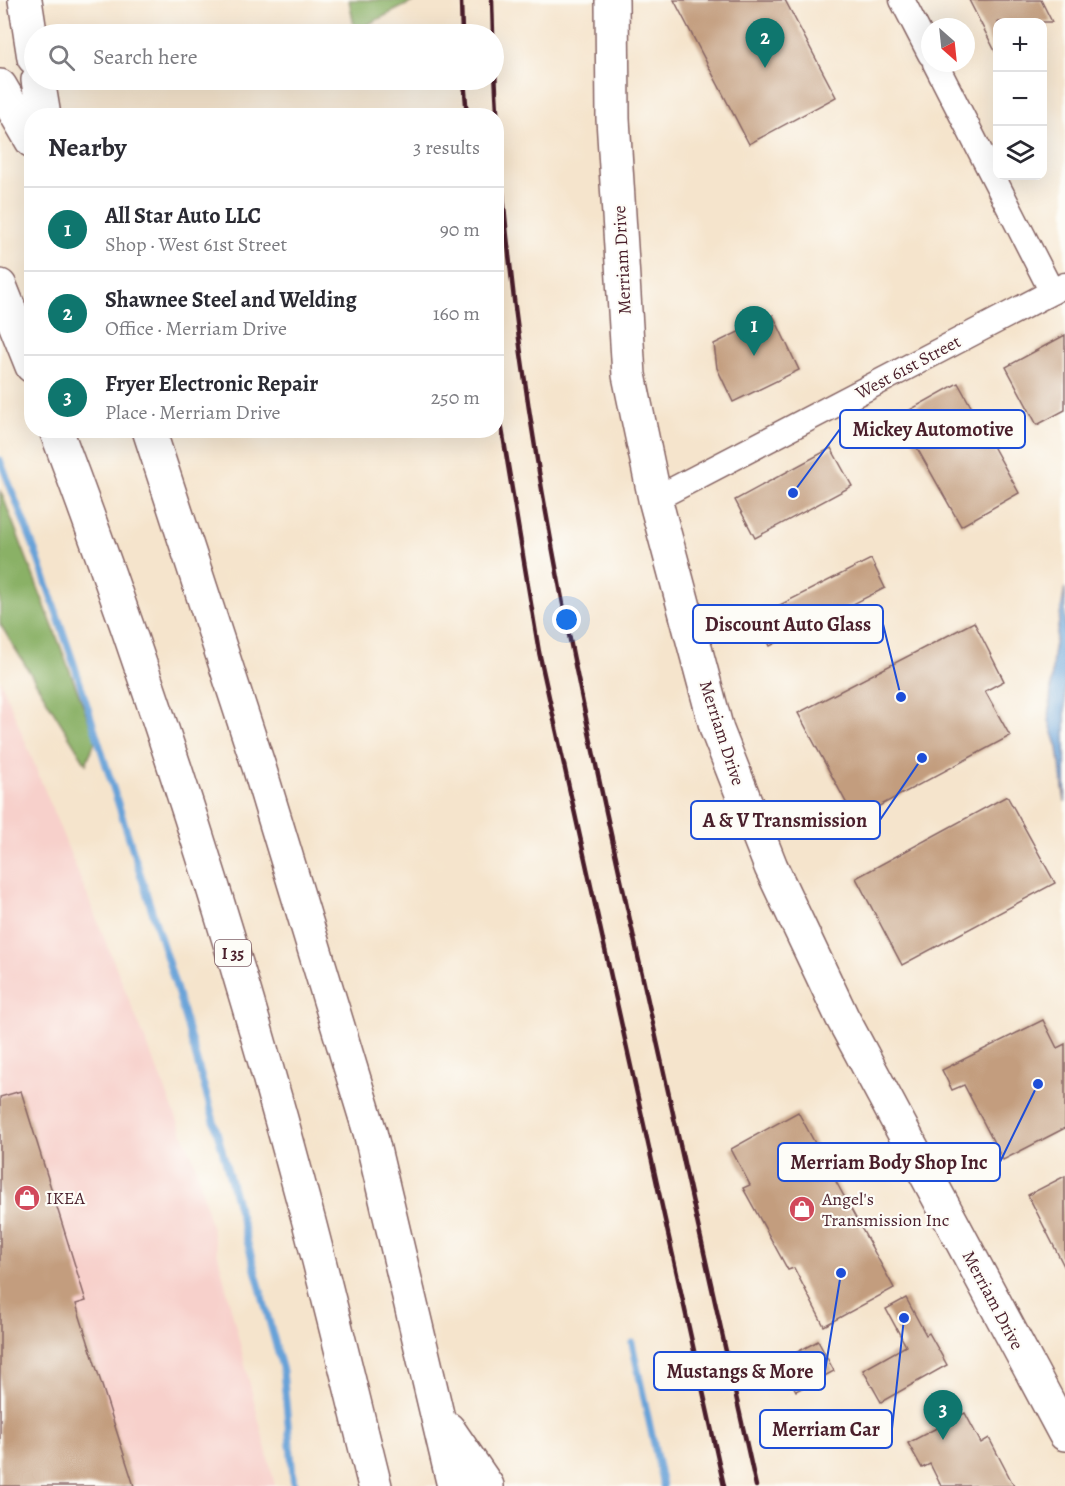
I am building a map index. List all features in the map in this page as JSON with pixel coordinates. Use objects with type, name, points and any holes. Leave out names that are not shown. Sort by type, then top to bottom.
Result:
[{"type":"main road","points":[[25,0],[29,24]]},
{"type":"main road","name":"Merriam Drive","points":[[612,0],[614,119],[629,375],[655,499],[717,730],[771,867],[842,1017],[1065,1434]]},
{"type":"main road","points":[[0,86],[24,127]]},
{"type":"main road","points":[[40,90],[43,108]]},
{"type":"main road","points":[[0,286],[24,346]]},
{"type":"main road","name":"I 35","points":[[59,438],[142,668],[209,873],[309,1223],[375,1486]]},
{"type":"main road","points":[[152,438],[315,945],[370,1132],[454,1486]]},
{"type":"main road","points":[[438,1415],[487,1486]]},
{"type":"street","points":[[902,0],[921,37]]},
{"type":"street","points":[[940,72],[1059,288]]},
{"type":"street","name":"West 61st Street","points":[[655,499],[1059,288]]},
{"type":"shaded area","points":[[0,679],[196,1166],[275,1486],[0,1486]]},
{"type":"green space","points":[[349,0],[416,0],[369,24],[354,24]]},
{"type":"green space","points":[[0,489],[96,739],[86,764],[0,624]]},
{"type":"water","points":[[1065,588],[1065,802],[1058,748],[1049,721],[1053,654]]},
{"type":"building","points":[[674,0],[785,0],[836,97],[749,144]]},
{"type":"building","points":[[969,0],[1041,0],[1052,22],[1047,22],[1047,18],[993,18],[993,47]]},
{"type":"building","points":[[773,315],[799,370],[733,402],[717,368],[714,344]]},
{"type":"building","points":[[1065,335],[1065,410],[1037,425],[1006,367]]},
{"type":"building","points":[[958,383],[1019,493],[961,526],[899,416]]},
{"type":"building","points":[[831,448],[852,486],[755,538],[735,500]]},
{"type":"building","points":[[871,559],[885,588],[770,646],[756,617]]},
{"type":"building","points":[[974,622],[1004,681],[985,691],[1010,736],[855,819],[798,713]]},
{"type":"building","points":[[1007,796],[1055,883],[902,965],[856,878]]},
{"type":"building","points":[[1043,1020],[1057,1048],[1065,1044],[1065,1128],[1003,1160],[964,1085],[952,1090],[942,1070]]},
{"type":"building","name":"IKEA","points":[[21,1091],[86,1301],[76,1304],[134,1486],[0,1486],[0,1097]]},
{"type":"building","points":[[798,1112],[894,1288],[824,1326],[794,1268],[788,1270],[743,1188],[750,1185],[731,1149]]},
{"type":"building","points":[[1065,1176],[1065,1268],[1028,1195]]},
{"type":"building","points":[[906,1298],[926,1335],[929,1333],[947,1365],[881,1402],[863,1370],[906,1346],[886,1309]]},
{"type":"building","points":[[818,1341],[834,1371],[796,1391],[780,1361]]},
{"type":"building","points":[[965,1413],[981,1443],[989,1438],[1014,1486],[941,1486],[930,1464],[922,1468],[908,1443]]},
{"type":"waterway","points":[[0,460],[35,550],[75,667],[176,987],[283,1371],[294,1486]]},
{"type":"waterway","points":[[632,1343],[663,1486]]},
{"type":"railway","points":[[461,0],[462,24]]},
{"type":"railway","points":[[492,0],[493,24]]},
{"type":"railway","points":[[465,90],[466,108]]},
{"type":"railway","points":[[496,90],[497,108]]},
{"type":"railway","points":[[504,200],[522,358],[556,568],[598,776],[756,1486]]},
{"type":"railway","points":[[503,438],[539,652],[724,1486]]},
{"type":"place","name":"Shawnee Steel and Welding","points":[[765,68]]},
{"type":"place","name":"All Star Auto LLC","points":[[754,356]]},
{"type":"place","name":"Mickey Automotive","points":[[793,493]]},
{"type":"place","name":"Discount Auto Glass","points":[[901,697]]},
{"type":"place","name":"A & V Transmission","points":[[922,758]]},
{"type":"place","name":"Merriam Body Shop Inc","points":[[1038,1084]]},
{"type":"place","name":"IKEA","points":[[27,1198]]},
{"type":"place","name":"Angel's Transmission Inc","points":[[802,1209]]},
{"type":"place","name":"Mustangs & More","points":[[841,1273]]},
{"type":"place","name":"Merriam Car","points":[[904,1318]]},
{"type":"place","name":"Fryer Electronic Repair","points":[[943,1440]]}]
